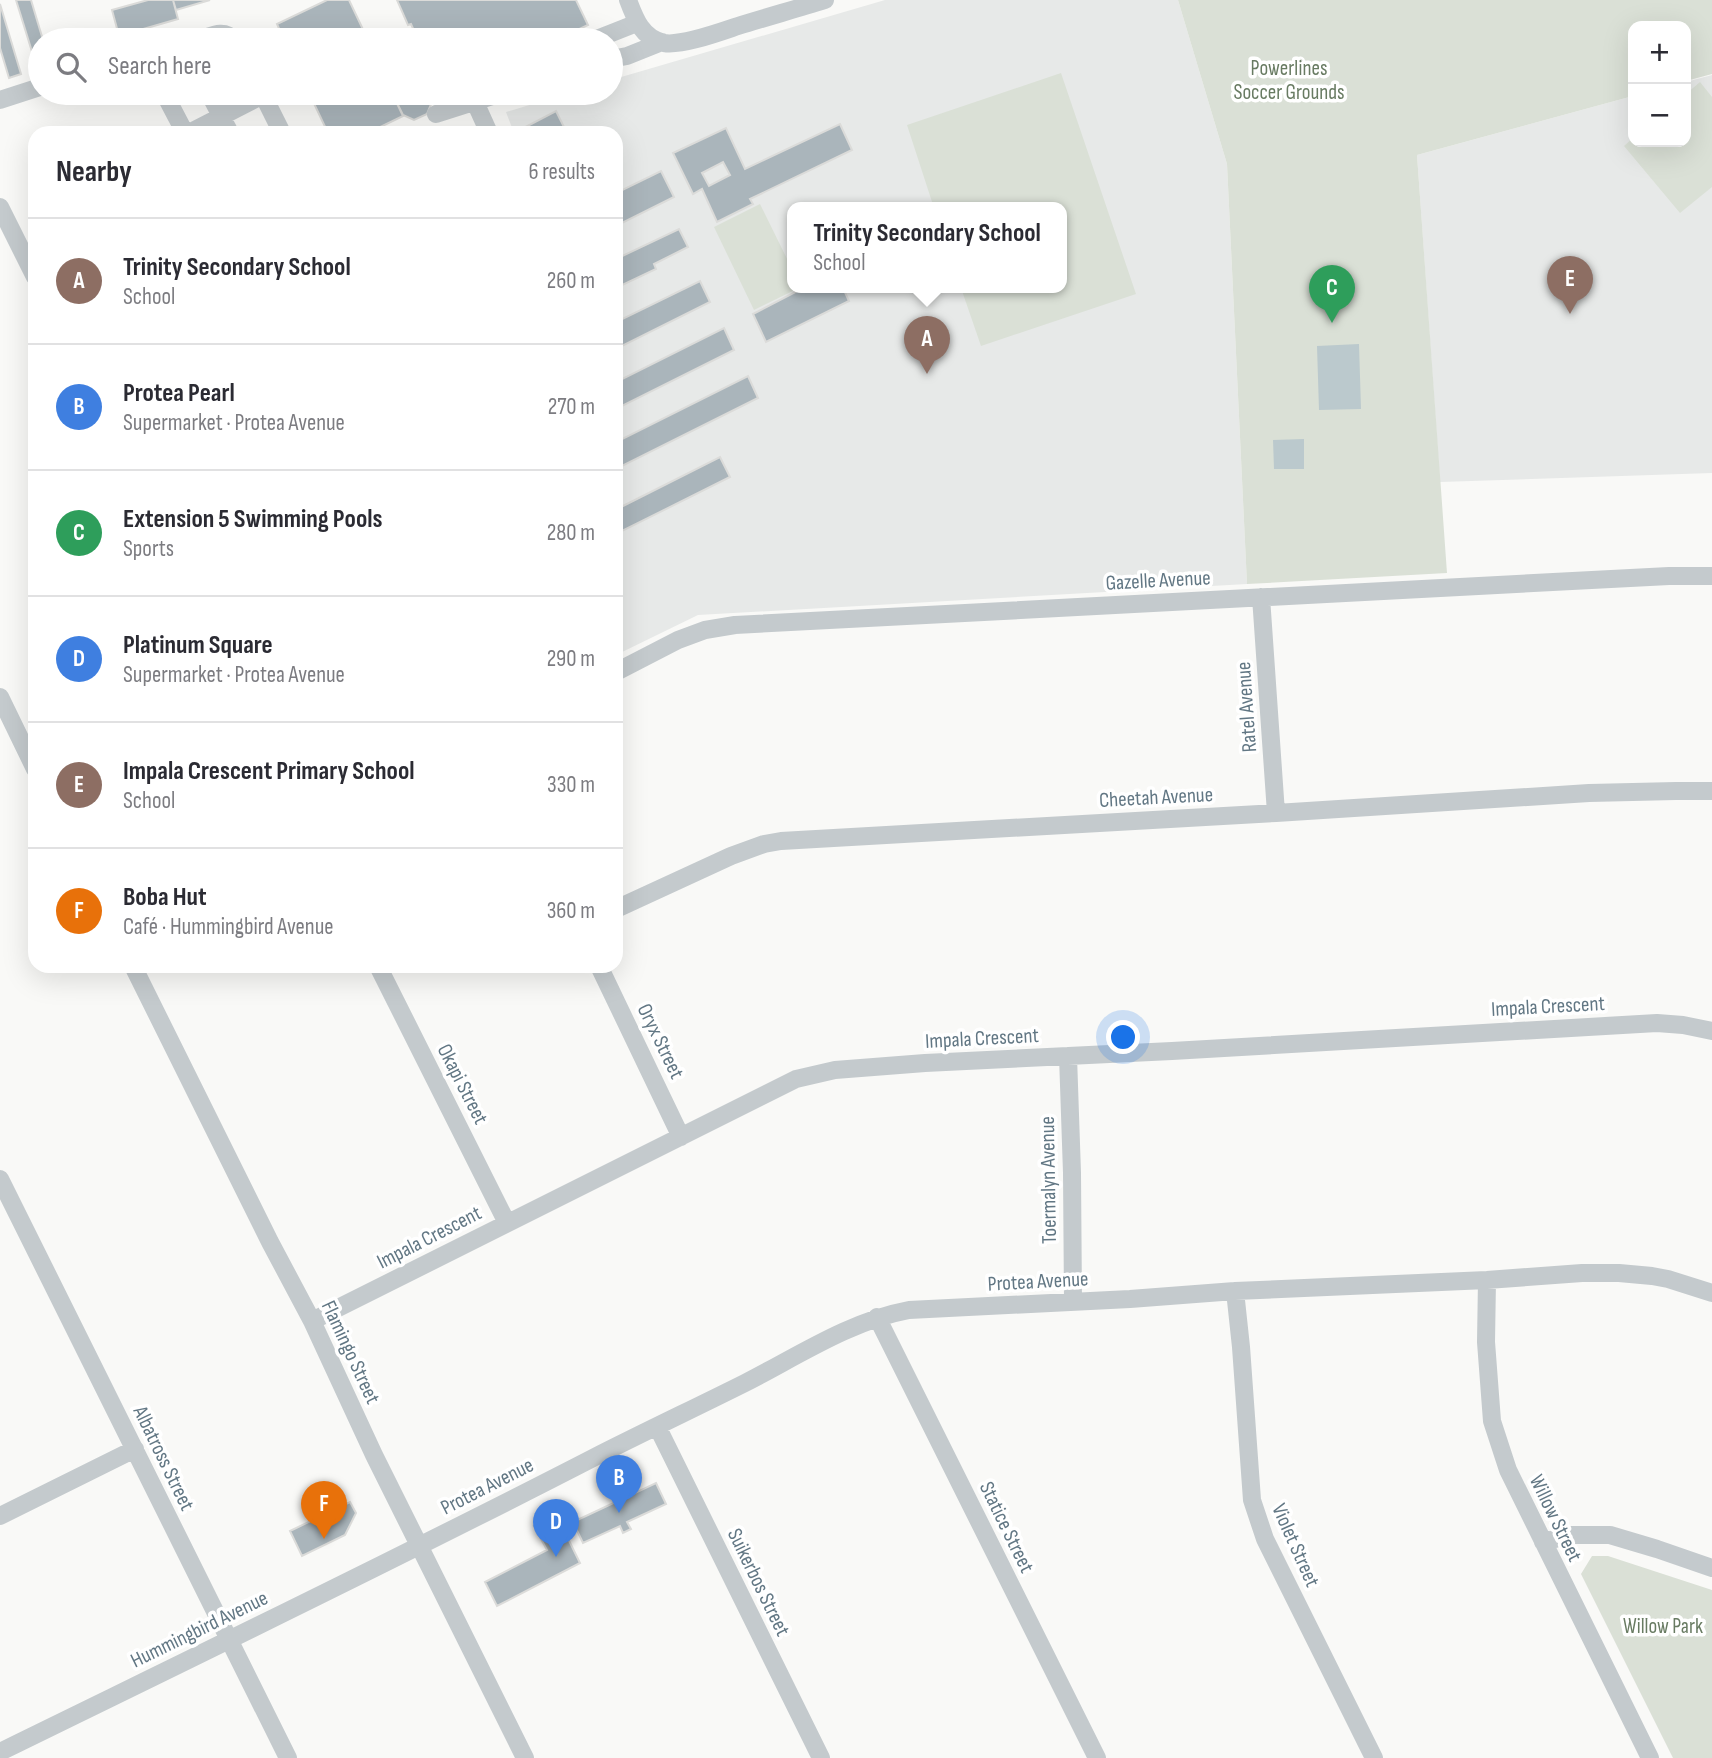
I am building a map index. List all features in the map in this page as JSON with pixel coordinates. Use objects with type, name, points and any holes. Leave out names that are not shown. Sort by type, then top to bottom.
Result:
[{"type":"street","points":[[628,0],[643,31],[665,43]]},
{"type":"street","points":[[623,57],[665,43],[707,36],[825,0]]},
{"type":"street","points":[[623,28],[637,23]]},
{"type":"street","points":[[0,100],[28,91]]},
{"type":"street","points":[[171,105],[183,126]]},
{"type":"street","points":[[215,105],[226,125],[250,105]]},
{"type":"street","points":[[268,105],[279,126]]},
{"type":"street","points":[[436,114],[458,105]]},
{"type":"street","points":[[480,105],[487,126]]},
{"type":"street","points":[[0,207],[28,263]]},
{"type":"street","name":"Gazelle Avenue","points":[[623,668],[678,640],[705,630],[735,625],[1669,576],[1712,576]]},
{"type":"street","name":"Ratel Avenue","points":[[1261,597],[1276,813]]},
{"type":"street","points":[[0,696],[28,754]]},
{"type":"street","name":"Cheetah Avenue","points":[[623,906],[731,856],[781,841],[1589,793],[1712,791]]},
{"type":"street","name":"Flamingo Street","points":[[136,973],[312,1321],[374,1455],[525,1758]]},
{"type":"street","name":"Okapi Street","points":[[382,973],[507,1223]]},
{"type":"street","name":"Oryx Street","points":[[602,973],[681,1137]]},
{"type":"street","name":"Impala Crescent","points":[[312,1321],[796,1079],[816,1073],[925,1063],[1657,1023],[1712,1031]]},
{"type":"street","name":"Toermalyn Avenue","points":[[1068,1056],[1073,1302]]},
{"type":"street","name":"Albatross Street","points":[[0,1179],[288,1758]]},
{"type":"street","name":"Protea Avenue","points":[[419,1546],[846,1330],[877,1317],[909,1310],[1582,1273],[1630,1273],[1668,1279],[1712,1293]]},
{"type":"street","name":"Willow Street","points":[[1487,1280],[1486,1342],[1492,1421],[1508,1470],[1650,1758]]},
{"type":"street","name":"Violet Street","points":[[1235,1291],[1252,1500],[1265,1539],[1374,1758]]},
{"type":"street","name":"Statice Street","points":[[877,1317],[1097,1758]]},
{"type":"street","name":"Suikerbos Street","points":[[657,1426],[821,1758]]},
{"type":"street","points":[[0,1516],[135,1449]]},
{"type":"street","points":[[1542,1542],[1571,1535],[1610,1535],[1712,1567]]},
{"type":"street","name":"Hummingbird Avenue","points":[[0,1752],[419,1546]]},
{"type":"shaded area","points":[[885,0],[1178,0],[1227,164],[1247,584],[698,615],[623,652],[623,126],[511,126],[506,112],[529,105],[623,105],[623,76]]},
{"type":"shaded area","points":[[1712,75],[1712,473],[1440,482],[1417,155],[1628,97],[1628,147],[1691,147],[1691,81]]},
{"type":"shaded area","points":[[1359,344],[1361,409],[1319,410],[1317,346]]},
{"type":"shaded area","points":[[1304,439],[1304,469],[1274,469],[1273,440]]},
{"type":"green space","name":"Powerlines Soccer Grounds","points":[[1178,0],[1712,0],[1712,74],[1691,80],[1691,21],[1628,21],[1628,97],[1417,155],[1447,573],[1247,584],[1227,164]]},
{"type":"green space","points":[[1061,73],[1136,294],[981,346],[963,293],[1067,293],[1067,202],[932,202],[907,125]]},
{"type":"green space","points":[[1700,82],[1712,97],[1712,187],[1680,213],[1624,146],[1628,142],[1628,147],[1691,147],[1691,90]]},
{"type":"green space","points":[[760,204],[787,259],[789,293],[754,310],[714,227]]},
{"type":"green space","name":"Willow Park","points":[[1592,1556],[1608,1556],[1712,1590],[1712,1758],[1673,1758],[1581,1574]]},
{"type":"building","points":[[16,0],[31,0],[39,28],[28,28],[28,39]]},
{"type":"building","points":[[148,0],[173,0],[178,19],[147,28],[117,28],[112,10]]},
{"type":"building","points":[[173,0],[210,0],[176,10]]},
{"type":"building","points":[[327,0],[349,0],[362,28],[279,28],[277,24]]},
{"type":"building","points":[[397,0],[576,0],[588,25],[582,28],[413,28],[411,24],[408,25]]},
{"type":"building","points":[[0,4],[21,74],[9,78],[0,48]]},
{"type":"building","points":[[315,105],[398,105],[403,116],[382,126],[325,126]]},
{"type":"building","points":[[398,105],[431,105],[427,114],[414,120],[403,115]]},
{"type":"building","points":[[556,111],[564,126],[527,126]]},
{"type":"building","points":[[840,124],[852,150],[750,199],[753,204],[717,222],[702,189],[693,194],[673,153],[726,128],[745,169]],"holes":[[[723,162],[730,175],[709,186],[702,173]]]},
{"type":"building","points":[[661,171],[674,197],[623,222],[623,190]]},
{"type":"building","points":[[679,229],[688,247],[654,264],[656,269],[623,285],[623,256]]},
{"type":"building","points":[[700,281],[710,302],[623,346],[623,319]]},
{"type":"building","points":[[793,293],[845,293],[849,301],[766,342],[753,314]]},
{"type":"building","points":[[724,328],[734,350],[623,406],[623,378]]},
{"type":"building","points":[[748,376],[758,398],[623,466],[623,438]]},
{"type":"building","points":[[720,457],[730,477],[623,530],[623,506]]},
{"type":"building","points":[[656,1483],[666,1504],[627,1522],[631,1529],[623,1533],[620,1526],[583,1543],[573,1522]]},
{"type":"building","points":[[350,1502],[356,1513],[345,1535],[302,1556],[290,1531]]},
{"type":"building","points":[[556,1514],[580,1563],[497,1606],[485,1582],[547,1550],[534,1526]]},
{"type":"place","name":"Impala Crescent Primary School","points":[[1570,314]]},
{"type":"place","name":"Extension 5 Swimming Pools","points":[[1332,323]]},
{"type":"place","name":"Trinity Secondary School","points":[[927,374]]},
{"type":"place","name":"Protea Pearl","points":[[619,1513]]},
{"type":"place","name":"Boba Hut","points":[[324,1539]]},
{"type":"place","name":"Platinum Square","points":[[556,1557]]}]
